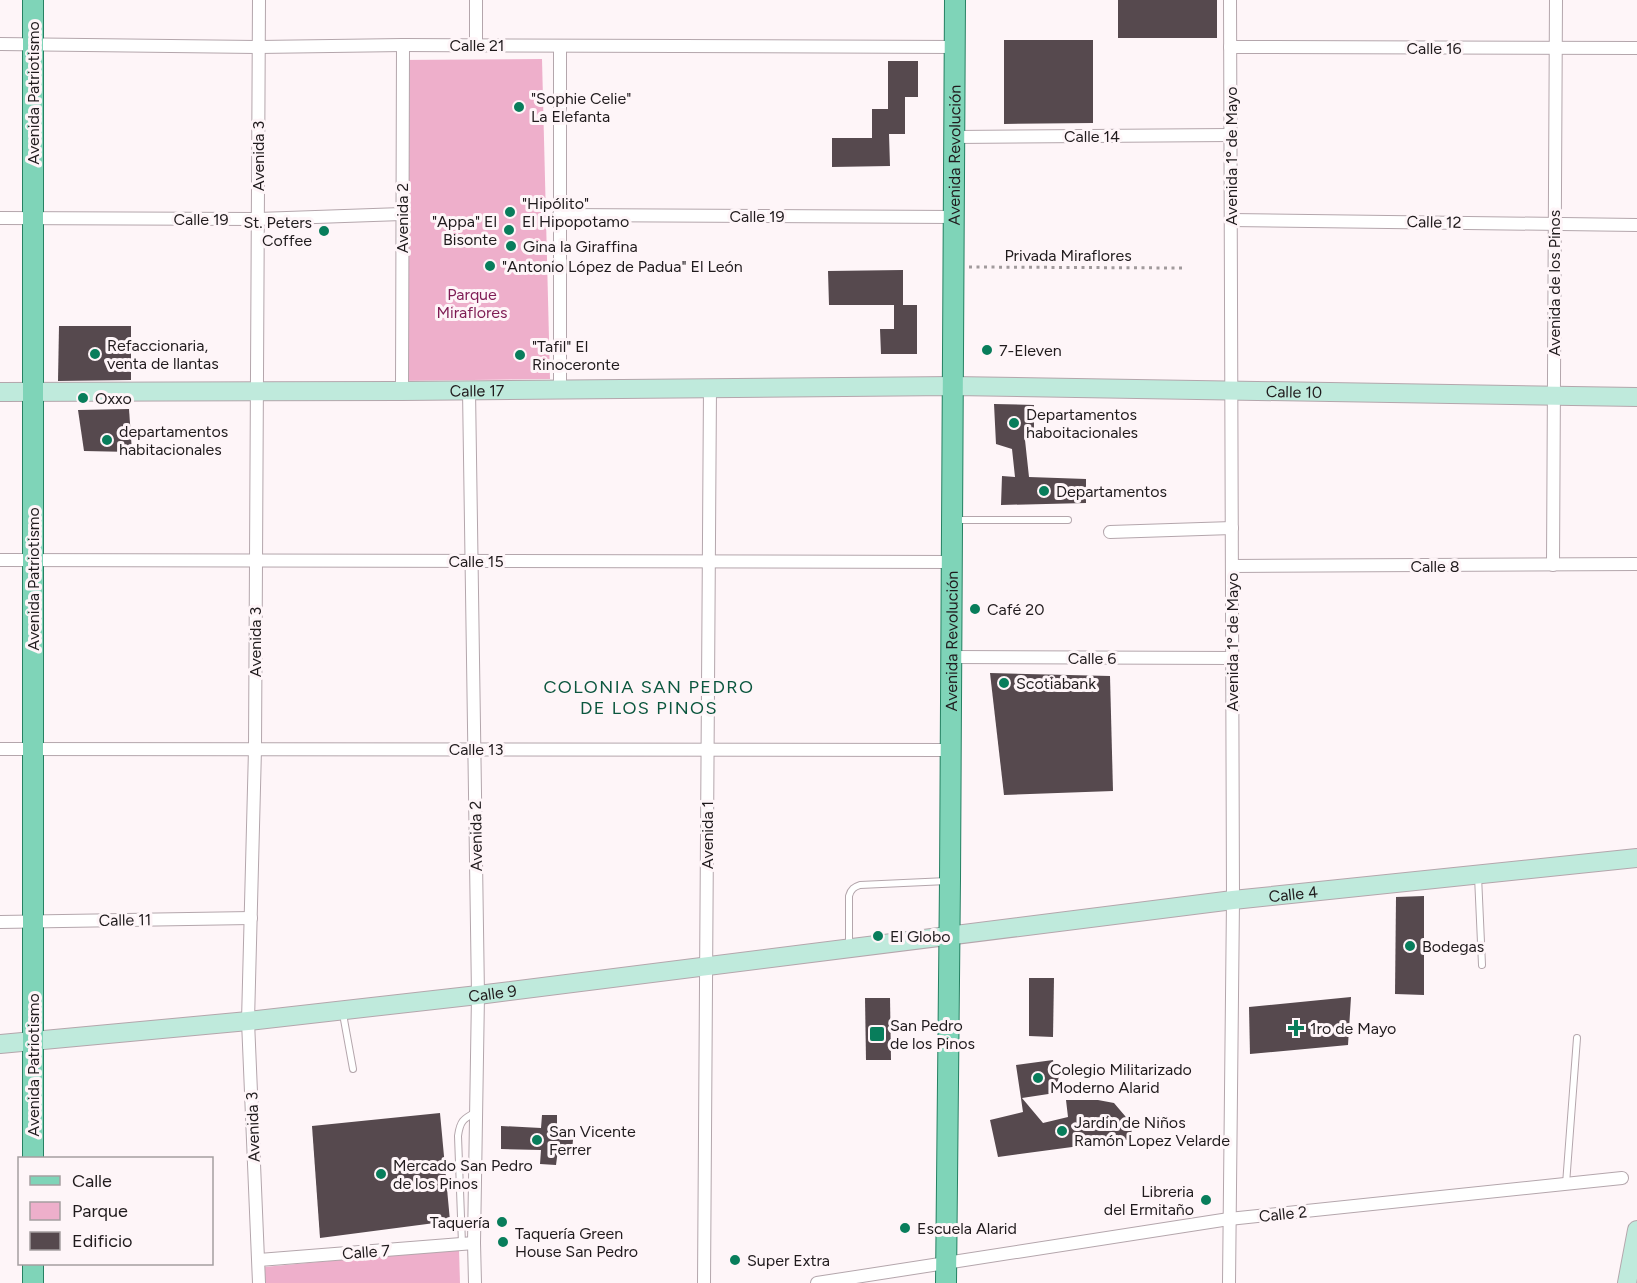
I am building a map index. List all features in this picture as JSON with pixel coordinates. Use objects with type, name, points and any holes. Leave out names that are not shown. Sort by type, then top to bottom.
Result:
[{"type":"main road","name":"Avenida Patriotismo","points":[[33,0],[33,1157]]},
{"type":"main road","name":"Avenida Revolución","points":[[946,1273],[955,0]]},
{"type":"main road","points":[[33,1265],[33,1283]]},
{"type":"street","name":"Avenida 3","points":[[259,0],[255,749],[248,1021],[259,1283]]},
{"type":"street","points":[[476,0],[476,45]]},
{"type":"street","name":"Avenida 1º de Mayo","points":[[1229,1283],[1233,900],[1230,0]]},
{"type":"street","name":"Avenida de los Pinos","points":[[1553,565],[1556,0]]},
{"type":"street","name":"Calle 21","points":[[0,44],[259,47],[955,46]]},
{"type":"street","name":"Avenida 2","points":[[402,391],[403,45]]},
{"type":"street","points":[[560,46],[560,389]]},
{"type":"street","name":"Calle 16","points":[[1230,47],[1637,48]]},
{"type":"street","name":"Calle 14","points":[[954,137],[1231,135]]},
{"type":"street","name":"Calle 19","points":[[0,218],[258,219],[402,214]]},
{"type":"street","name":"Calle 19","points":[[559,215],[954,217]]},
{"type":"street","name":"Calle 12","points":[[1231,220],[1637,225]]},
{"type":"street","name":"Calle 17","points":[[0,392],[953,386]]},
{"type":"street","name":"Calle 10","points":[[953,386],[1637,397]]},
{"type":"street","name":"Avenida 1","points":[[704,1283],[710,388]]},
{"type":"street","name":"Avenida 2","points":[[469,390],[478,995],[476,1111],[468,1244],[475,1283]]},
{"type":"street","points":[[1110,532],[1232,528]]},
{"type":"street","name":"Calle 15","points":[[0,560],[952,562]]},
{"type":"street","name":"Calle 8","points":[[1232,566],[1637,564]]},
{"type":"street","name":"Calle 6","points":[[952,657],[1233,658]]},
{"type":"street","name":"Calle 13","points":[[0,749],[951,750]]},
{"type":"street","name":"Calle 4","points":[[950,935],[1233,900],[1637,858]]},
{"type":"street","name":"Calle 11","points":[[0,922],[251,918]]},
{"type":"street","name":"Calle 9","points":[[0,1044],[248,1021],[478,995],[950,935]]},
{"type":"street","name":"Calle 2","points":[[946,1273],[1229,1219],[1622,1178]]},
{"type":"street","points":[[1627,1283],[1637,1230]]},
{"type":"street","name":"Calle 7","points":[[259,1260],[468,1244]]},
{"type":"street","points":[[817,1283],[946,1273]]},
{"type":"lane","points":[[952,520],[1068,520]]},
{"type":"lane","points":[[1478,874],[1482,965]]},
{"type":"lane","points":[[849,948],[849,896],[855,886],[950,880]]},
{"type":"lane","points":[[342,1010],[353,1069]]},
{"type":"lane","points":[[1566,1184],[1577,1038]]},
{"type":"lane","points":[[468,1244],[458,1136],[459,1126],[463,1119],[476,1111]]},
{"type":"path","name":"Privada Miraflores","points":[[954,267],[1183,268]]},
{"type":"green space","name":"Parque Miraflores","points":[[542,59],[550,379],[396,381],[396,60]]},
{"type":"green space","points":[[459,1249],[460,1283],[264,1283],[264,1267]]},
{"type":"building","points":[[1118,0],[1217,0],[1217,38],[1118,38]]},
{"type":"building","points":[[1004,40],[1093,40],[1093,123],[1004,124]]},
{"type":"building","points":[[888,61],[918,61],[918,97],[905,97],[905,134],[889,134],[890,166],[832,167],[832,138],[872,138],[872,109],[888,109]]},
{"type":"building","points":[[903,270],[903,305],[917,305],[917,354],[881,354],[880,329],[894,329],[894,305],[829,305],[828,271]]},
{"type":"building","name":"Refaccionaria, venta de llantas","points":[[59,326],[131,326],[131,380],[58,381]]},
{"type":"building","points":[[994,404],[1034,405],[1034,440],[1025,440],[1029,477],[1086,479],[1086,503],[1001,505],[1002,476],[1015,477],[1012,449],[996,444]]},
{"type":"building","name":"departamentos habitacionales","points":[[129,409],[132,452],[84,451],[78,410]]},
{"type":"building","points":[[990,673],[1110,676],[1113,791],[1004,795]]},
{"type":"building","name":"Bodegas","points":[[1424,896],[1424,995],[1395,994],[1396,897]]},
{"type":"building","points":[[1029,978],[1054,978],[1053,1037],[1029,1036]]},
{"type":"building","points":[[1351,997],[1348,1045],[1250,1054],[1249,1007]]},
{"type":"building","points":[[865,998],[890,998],[891,1060],[866,1060]]},
{"type":"building","name":"Jardin de Niños Ramón Lopez Velarde","points":[[1053,1060],[1055,1071],[1060,1072],[1055,1093],[1022,1098],[1043,1123],[1068,1117],[1066,1100],[1098,1100],[1114,1103],[1131,1123],[1132,1139],[998,1157],[990,1120],[1023,1112],[1016,1065]]},
{"type":"building","name":"Mercado San Pedro de los Pinos","points":[[440,1113],[450,1221],[320,1238],[312,1126]]},
{"type":"building","name":"San Vicente Ferrer","points":[[542,1115],[557,1115],[557,1129],[574,1130],[572,1150],[558,1150],[556,1165],[540,1164],[541,1150],[501,1149],[501,1126],[541,1128]]},
{"type":"place","name":"\"Sophie Celie\" La Elefanta","points":[[519,107]]},
{"type":"place","name":"\"Hipólito\" El Hipopotamo","points":[[510,212]]},
{"type":"place","name":"\"Appa\" El Bisonte","points":[[509,230]]},
{"type":"place","name":"St. Peters Coffee","points":[[324,231]]},
{"type":"place","name":"Gina la Giraffina","points":[[511,246]]},
{"type":"place","name":"\"Antonio López de Padua\" El León","points":[[490,266]]},
{"type":"place","name":"7-Eleven","points":[[987,350]]},
{"type":"place","name":"Refaccionaria, venta de llantas","points":[[95,354]]},
{"type":"place","name":"\"Tafil\" El Rinoceronte","points":[[520,355]]},
{"type":"place","name":"Oxxo","points":[[83,398]]},
{"type":"place","name":"Departamentos haboitacionales","points":[[1014,423]]},
{"type":"place","name":"departamentos habitacionales","points":[[107,440]]},
{"type":"place","name":"Departamentos","points":[[1044,491]]},
{"type":"place","name":"Café 20","points":[[975,609]]},
{"type":"place","name":"Scotiabank","points":[[1004,683]]},
{"type":"place","name":"El Globo","points":[[878,936]]},
{"type":"place","name":"Bodegas","points":[[1410,946]]},
{"type":"place","name":"1ro de Mayo","points":[[1296,1028]]},
{"type":"place","name":"San Pedro de los Pinos","points":[[877,1034]]},
{"type":"place","name":"Colegio Militarizado Moderno Alarid","points":[[1038,1078]]},
{"type":"place","name":"Jardin de Niños Ramón Lopez Velarde","points":[[1062,1131]]},
{"type":"place","name":"San Vicente Ferrer","points":[[537,1140]]},
{"type":"place","name":"Mercado San Pedro de los Pinos","points":[[381,1174]]},
{"type":"place","name":"Libreria del Ermitaño","points":[[1206,1200]]},
{"type":"place","name":"Taquería","points":[[502,1222]]},
{"type":"place","name":"Escuela Alarid","points":[[905,1228]]},
{"type":"place","name":"Taquería Green House San Pedro","points":[[503,1242]]},
{"type":"place","name":"Super Extra","points":[[735,1260]]},
{"type":"district","name":"COLONIA SAN PEDRO DE LOS PINOS","points":[[649,697]]}]
